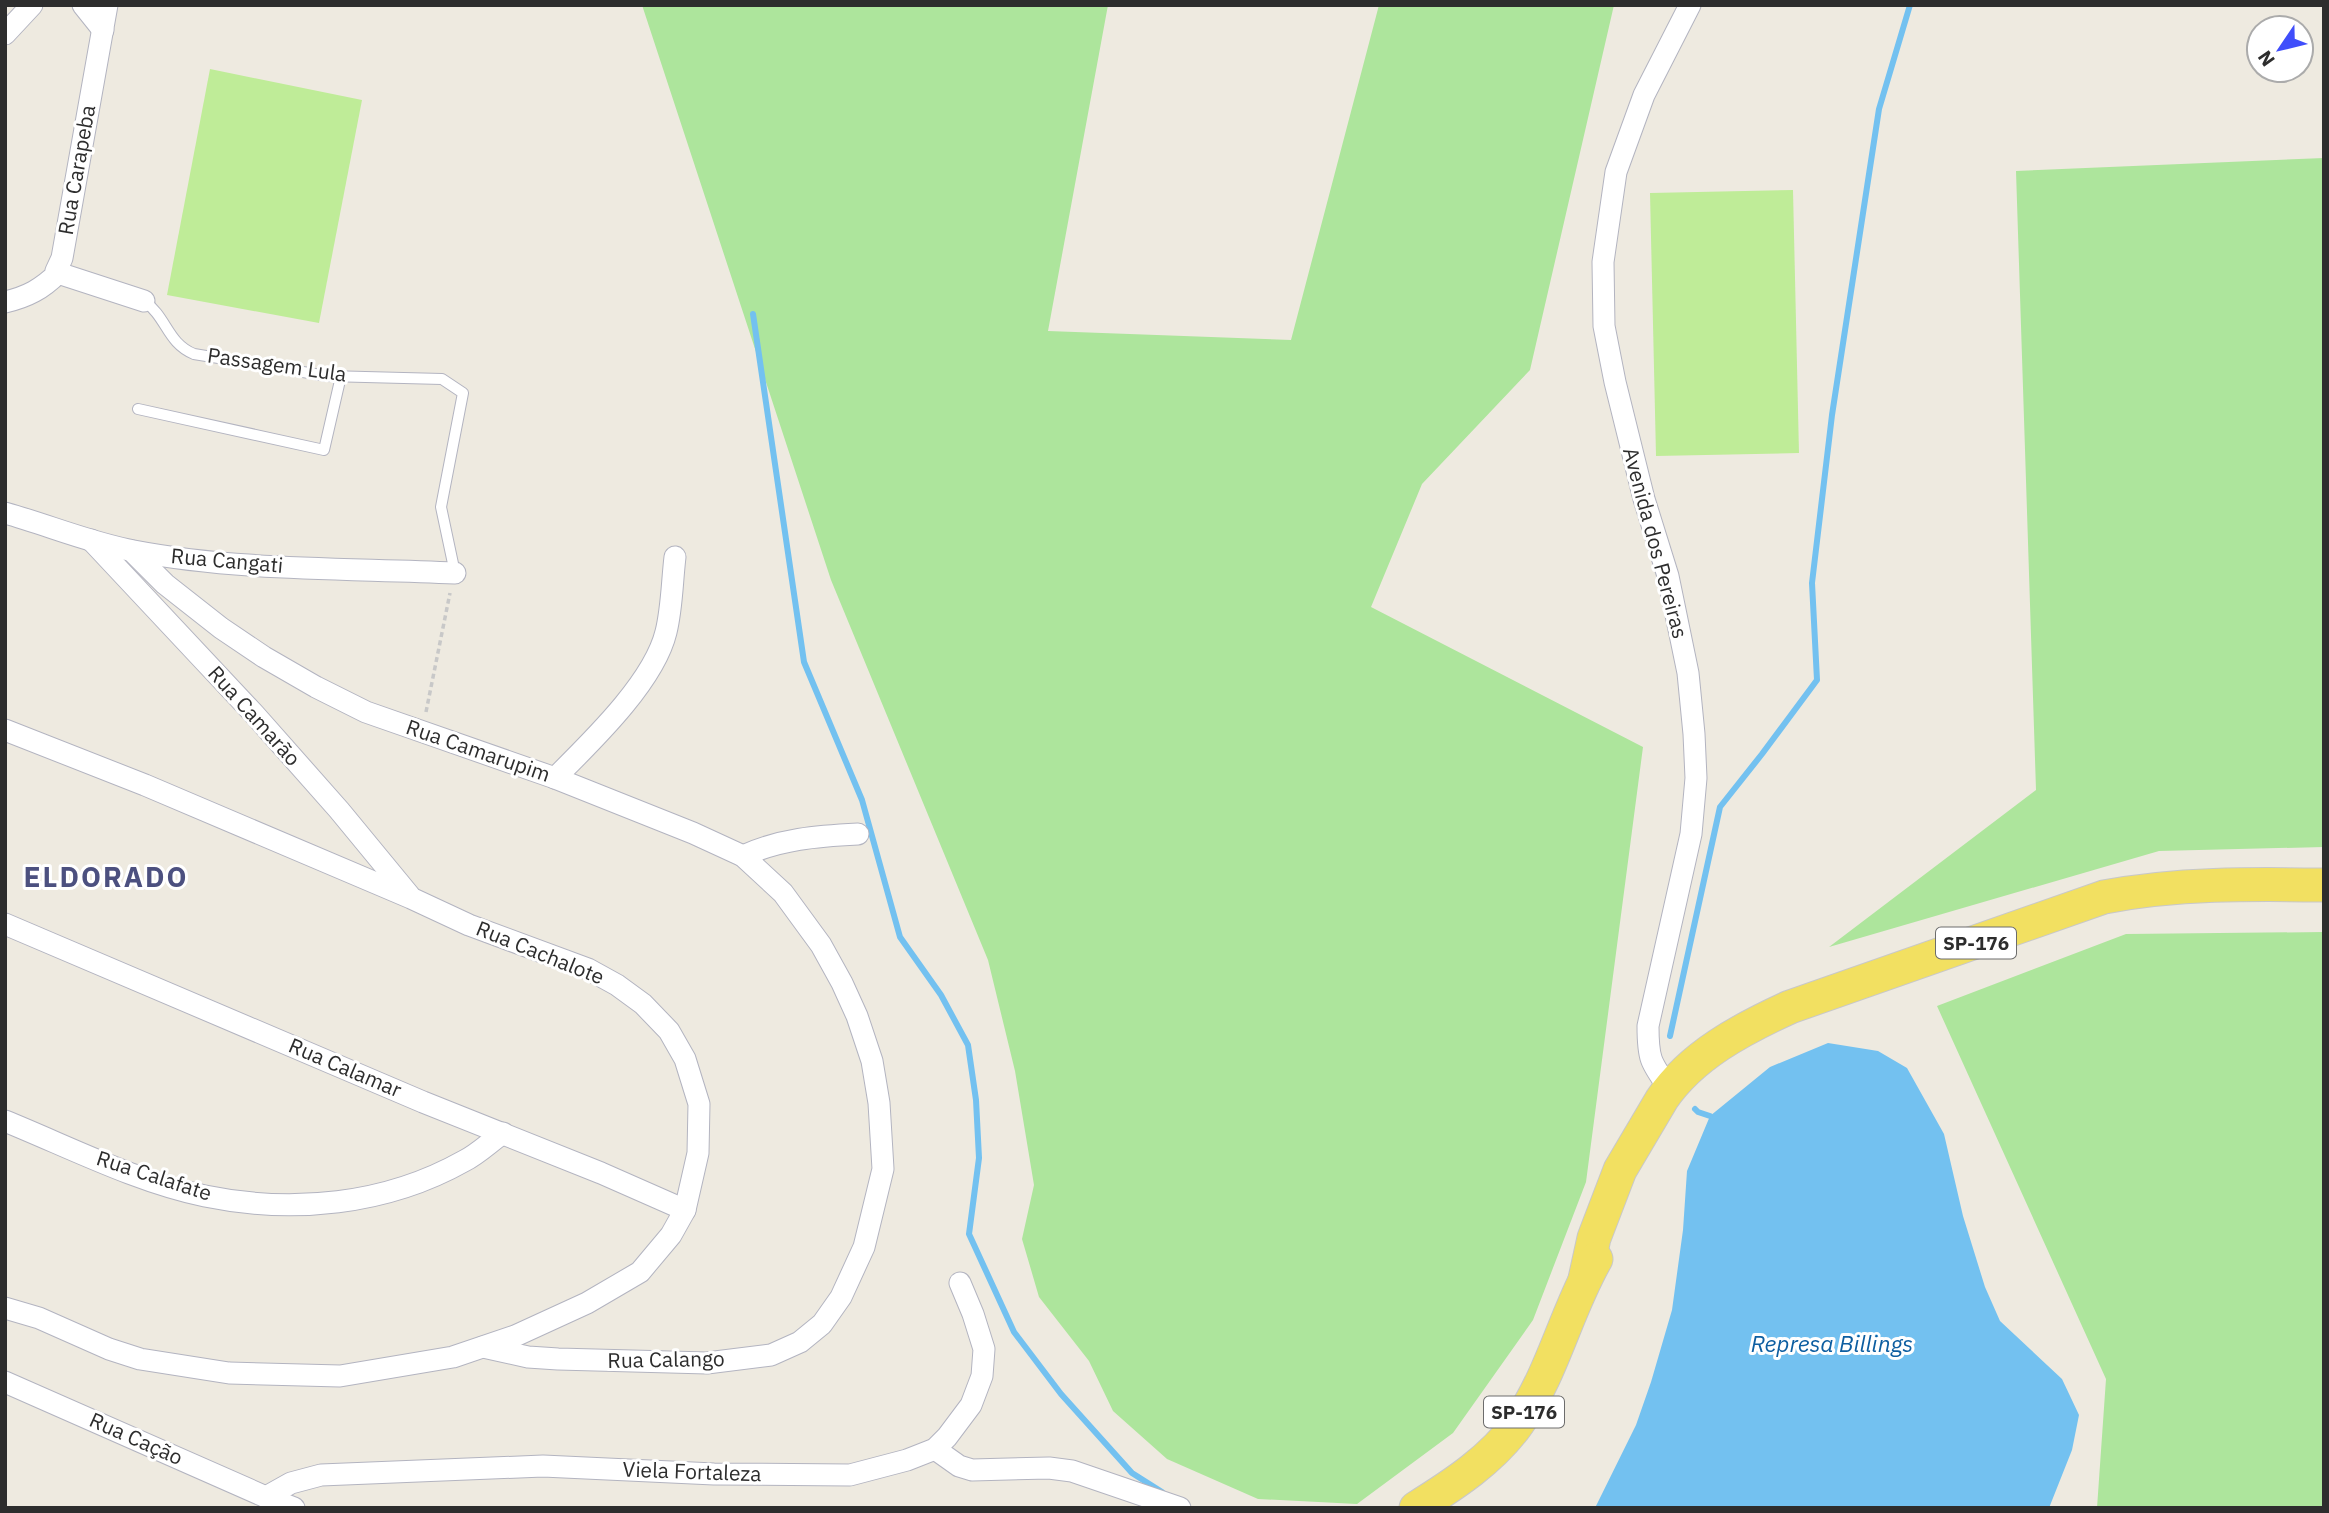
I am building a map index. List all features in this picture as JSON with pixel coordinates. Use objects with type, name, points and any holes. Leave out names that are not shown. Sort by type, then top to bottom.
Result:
[{"type":"main road","name":"SP-176","points":[[1416,1508],[1449,1487],[1485,1458],[1518,1423],[1551,1360],[1585,1279],[1627,1208],[1665,1094],[1704,1056],[1729,1037],[1790,1007],[2104,897],[2172,887],[2233,884],[2324,885]]},
{"type":"street","points":[[5,34],[32,5]]},
{"type":"street","points":[[83,5],[103,30]]},
{"type":"street","name":"Rua Carapeba","points":[[58,273],[56,271],[62,258],[107,5]]},
{"type":"street","name":"Avenida dos Pereiras","points":[[1665,1094],[1648,1052],[1648,1026],[1690,834],[1696,778],[1695,734],[1688,673],[1668,576],[1638,478],[1604,326],[1603,262],[1616,172],[1644,95],[1690,5]]},
{"type":"street","points":[[5,302],[20,299],[44,288],[58,273]]},
{"type":"street","name":"Passagem Lula","points":[[58,273],[144,301]]},
{"type":"street","name":"Rua Cangati","points":[[5,513],[132,551],[216,562],[454,573]]},
{"type":"street","name":"Rua Camarão","points":[[91,540],[255,715],[339,810],[411,898]]},
{"type":"street","name":"Rua Camarupim","points":[[132,551],[165,584],[221,628],[264,657],[366,712],[555,778],[743,856]]},
{"type":"street","points":[[555,778],[607,723],[655,659],[665,635],[675,557]]},
{"type":"street","name":"Rua Cachalote","points":[[5,730],[145,785],[411,898],[469,926],[597,974],[643,1004],[669,1031],[685,1059],[699,1104],[698,1153],[685,1210],[671,1235],[640,1272],[587,1303],[515,1336],[453,1357],[340,1376],[229,1373],[140,1359],[109,1349],[39,1318],[5,1308]]},
{"type":"street","points":[[743,856],[799,838],[858,834]]},
{"type":"street","name":"Rua Calango","points":[[483,1347],[528,1357],[592,1361],[706,1363],[771,1355],[800,1342],[822,1324],[841,1297],[864,1247],[883,1169],[879,1103],[872,1061],[857,1016],[821,945],[783,893],[743,856]]},
{"type":"street","name":"Rua Calamar","points":[[5,924],[685,1210]]},
{"type":"street","name":"Rua Calafate","points":[[5,1121],[131,1173],[204,1196],[275,1206],[379,1195],[436,1176],[467,1160],[503,1133]]},
{"type":"street","name":"Viela Fortaleza","points":[[266,1497],[290,1483],[321,1475],[543,1466],[714,1474],[850,1475],[907,1460],[935,1449],[947,1437],[971,1405],[982,1376],[984,1349],[960,1283]]},
{"type":"street","name":"Rua Cação","points":[[5,1382],[294,1508]]},
{"type":"street","points":[[935,1449],[958,1466],[972,1470],[1049,1468],[1072,1471],[1180,1508]]},
{"type":"lane","name":"Passagem Lula","points":[[144,301],[154,308],[178,345],[194,354],[327,376],[442,379],[463,393],[441,507],[454,573]]},
{"type":"lane","points":[[138,409],[324,450],[341,376]]},
{"type":"path","points":[[422,731],[454,573]]},
{"type":"green space","points":[[642,5],[1108,5],[1048,331],[1291,340],[1379,5],[1614,5],[1530,370],[1422,484],[1371,607],[1643,747],[1586,1182],[1533,1320],[1453,1433],[1357,1504],[1258,1499],[1167,1459],[1113,1411],[1089,1361],[1039,1297],[1022,1239],[1034,1185],[1015,1071],[988,960],[831,580]]},
{"type":"green space","points":[[210,69],[362,100],[319,323],[167,295]]},
{"type":"green space","points":[[2324,158],[2324,847],[2159,851],[1829,947],[2036,790],[2016,171]]},
{"type":"green space","points":[[1793,190],[1799,453],[1656,456],[1650,193]]},
{"type":"green space","points":[[2324,932],[2324,1508],[2097,1508],[2106,1379],[1937,1006],[2126,934]]},
{"type":"water","name":"Represa Billings","points":[[1828,1043],[1878,1051],[1907,1068],[1944,1134],[1963,1216],[1985,1287],[2000,1321],[2062,1379],[2079,1415],[2072,1450],[2049,1508],[1595,1508],[1636,1425],[1651,1382],[1672,1310],[1683,1230],[1687,1171],[1710,1116],[1770,1067]]},
{"type":"waterway","points":[[1670,1036],[1720,807],[1817,680],[1812,583],[1832,415],[1879,109],[1910,5]]},
{"type":"waterway","points":[[753,314],[804,662],[862,800],[900,937],[941,995],[968,1045],[976,1100],[979,1158],[969,1234],[1014,1332],[1061,1394],[1132,1473],[1162,1492]]},
{"type":"waterway","points":[[1695,1109],[1710,1116]]},
{"type":"district","name":"ELDORADO","points":[[106,877]]}]
